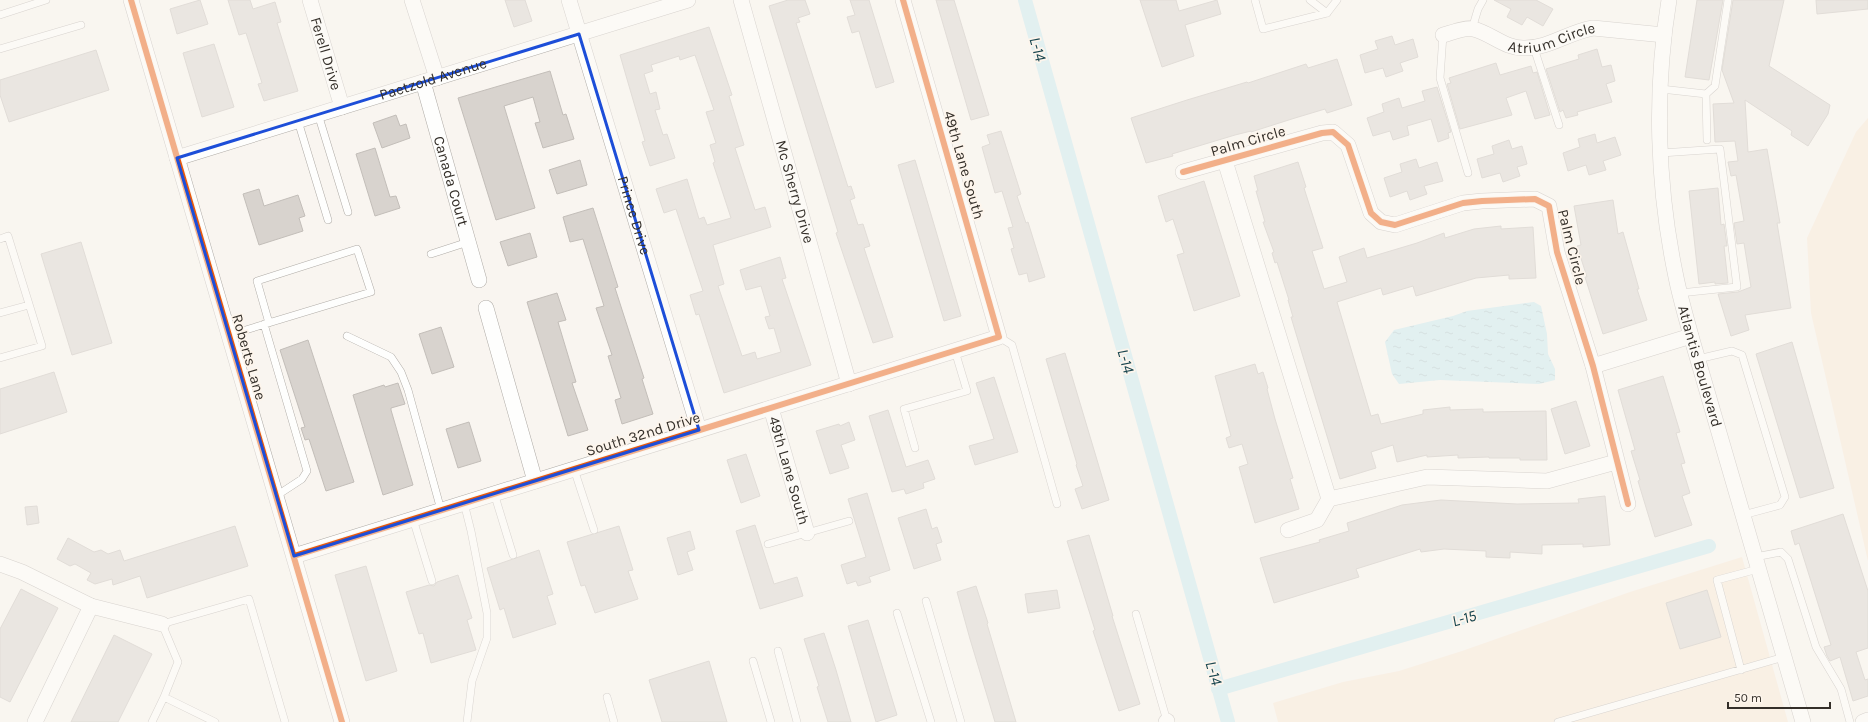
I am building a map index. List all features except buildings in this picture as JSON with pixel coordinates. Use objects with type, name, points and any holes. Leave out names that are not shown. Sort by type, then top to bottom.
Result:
[{"type":"street","name":"Roberts Lane","points":[[131,0],[342,722]]},
{"type":"street","name":"Ferell Drive","points":[[310,0],[342,107]]},
{"type":"street","name":"Canada Court","points":[[412,0],[468,242],[479,280]]},
{"type":"street","name":"Prince Drive","points":[[569,0],[699,430]]},
{"type":"street","name":"Paetzold Avenue","points":[[177,158],[688,0]]},
{"type":"street","name":"Mc Sherry Drive","points":[[741,0],[849,384]]},
{"type":"street","name":"49th Lane South","points":[[903,0],[999,338]]},
{"type":"street","name":"Atlantis Boulevard","points":[[1669,0],[1664,35],[1660,89],[1661,153],[1668,228],[1680,293],[1691,336],[1803,722]]},
{"type":"street","name":"Atrium Circle","points":[[1472,29],[1512,47],[1534,48],[1593,28],[1664,35]]},
{"type":"street","points":[[1443,35],[1472,29]]},
{"type":"street","name":"Palm Circle","points":[[1183,172],[1322,133],[1333,132],[1348,145],[1371,213],[1381,222],[1395,225],[1463,203],[1535,199],[1548,206],[1557,252],[1593,366],[1616,462],[1628,504]]},
{"type":"street","name":"Palm Circle","points":[[1225,161],[1328,500]]},
{"type":"street","points":[[486,308],[536,481]]},
{"type":"street","points":[[1593,366],[1691,336]]},
{"type":"street","name":"South 32nd Drive","points":[[294,556],[999,338]]},
{"type":"street","name":"49th Lane South","points":[[771,408],[807,533]]},
{"type":"street","points":[[1288,530],[1317,520],[1328,500],[1428,477],[1547,481],[1616,462]]},
{"type":"street","points":[[0,565],[22,572],[91,606],[162,624]]},
{"type":"street","points":[[35,722],[91,606]]},
{"type":"street","points":[[1863,722],[1868,720]]},
{"type":"lane","points":[[0,15],[46,0]]},
{"type":"lane","points":[[1255,0],[1263,29],[1327,13],[1338,0]]},
{"type":"lane","points":[[1310,0],[1327,13]]},
{"type":"lane","points":[[1472,29],[1478,8],[1483,0]]},
{"type":"lane","points":[[1660,89],[1706,94],[1715,86],[1728,0]]},
{"type":"lane","points":[[0,49],[81,25]]},
{"type":"lane","points":[[1443,35],[1440,78],[1468,173]]},
{"type":"lane","points":[[1534,48],[1559,125]]},
{"type":"lane","points":[[1706,94],[1706,140]]},
{"type":"lane","points":[[318,114],[348,212]]},
{"type":"lane","points":[[298,121],[328,220]]},
{"type":"lane","points":[[1661,153],[1720,149],[1737,287],[1680,293]]},
{"type":"lane","points":[[0,239],[8,236],[42,346],[0,358]]},
{"type":"lane","points":[[431,254],[468,242]]},
{"type":"lane","points":[[229,335],[267,324],[371,292],[357,249],[257,281],[267,324],[307,471],[302,479],[276,496]]},
{"type":"lane","points":[[0,313],[29,305]]},
{"type":"lane","points":[[347,336],[391,357],[401,372],[408,390],[442,510]]},
{"type":"lane","points":[[999,338],[1012,345],[1057,504]]},
{"type":"lane","points":[[915,448],[904,409],[967,391],[955,351]]},
{"type":"lane","points":[[1698,359],[1732,351],[1742,355],[1785,497],[1780,505],[1743,516]]},
{"type":"lane","points":[[574,469],[594,530]]},
{"type":"lane","points":[[494,494],[513,555]]},
{"type":"lane","points":[[464,503],[471,532],[487,619],[487,638],[472,681],[467,722]]},
{"type":"lane","points":[[413,519],[432,581]]},
{"type":"lane","points":[[768,544],[849,521]]},
{"type":"lane","points":[[1741,670],[1717,580],[1781,552],[1788,559],[1816,647],[1841,689],[1850,722]]},
{"type":"lane","points":[[152,722],[178,662],[162,624],[249,599],[285,722]]},
{"type":"lane","points":[[926,602],[961,722]]},
{"type":"lane","points":[[897,613],[931,722]]},
{"type":"lane","points":[[1136,614],[1166,722]]},
{"type":"lane","points":[[778,651],[797,722]]},
{"type":"lane","points":[[1558,722],[1784,657]]},
{"type":"lane","points":[[752,661],[771,722]]},
{"type":"lane","points":[[164,697],[215,722]]},
{"type":"lane","points":[[607,697],[614,722]]},
{"type":"highlighted area","points":[[579,34],[699,430],[294,556],[177,158]]},
{"type":"shaded area","points":[[1868,118],[1868,561],[1811,313],[1807,238],[1856,132]]},
{"type":"shaded area","points":[[1742,557],[1788,722],[1278,722],[1273,703],[1343,682],[1399,671],[1462,651],[1630,592]]},
{"type":"water","points":[[1534,302],[1541,306],[1547,334],[1548,354],[1555,369],[1555,380],[1539,384],[1440,380],[1399,384],[1392,374],[1385,342],[1394,330],[1453,316],[1467,311]]},
{"type":"waterway","name":"L-14","points":[[1025,0],[1228,722]]},
{"type":"waterway","name":"L-15","points":[[1218,689],[1709,546]]},
{"type":"cycle path","points":[[131,0],[342,722]]},
{"type":"cycle path","points":[[294,556],[999,337],[903,0]]},
{"type":"cycle path","points":[[1183,172],[1322,133],[1333,132],[1348,145],[1371,213],[1381,222],[1395,225],[1463,203],[1482,201],[1535,199],[1549,206],[1557,252],[1593,366],[1628,504]]}]
